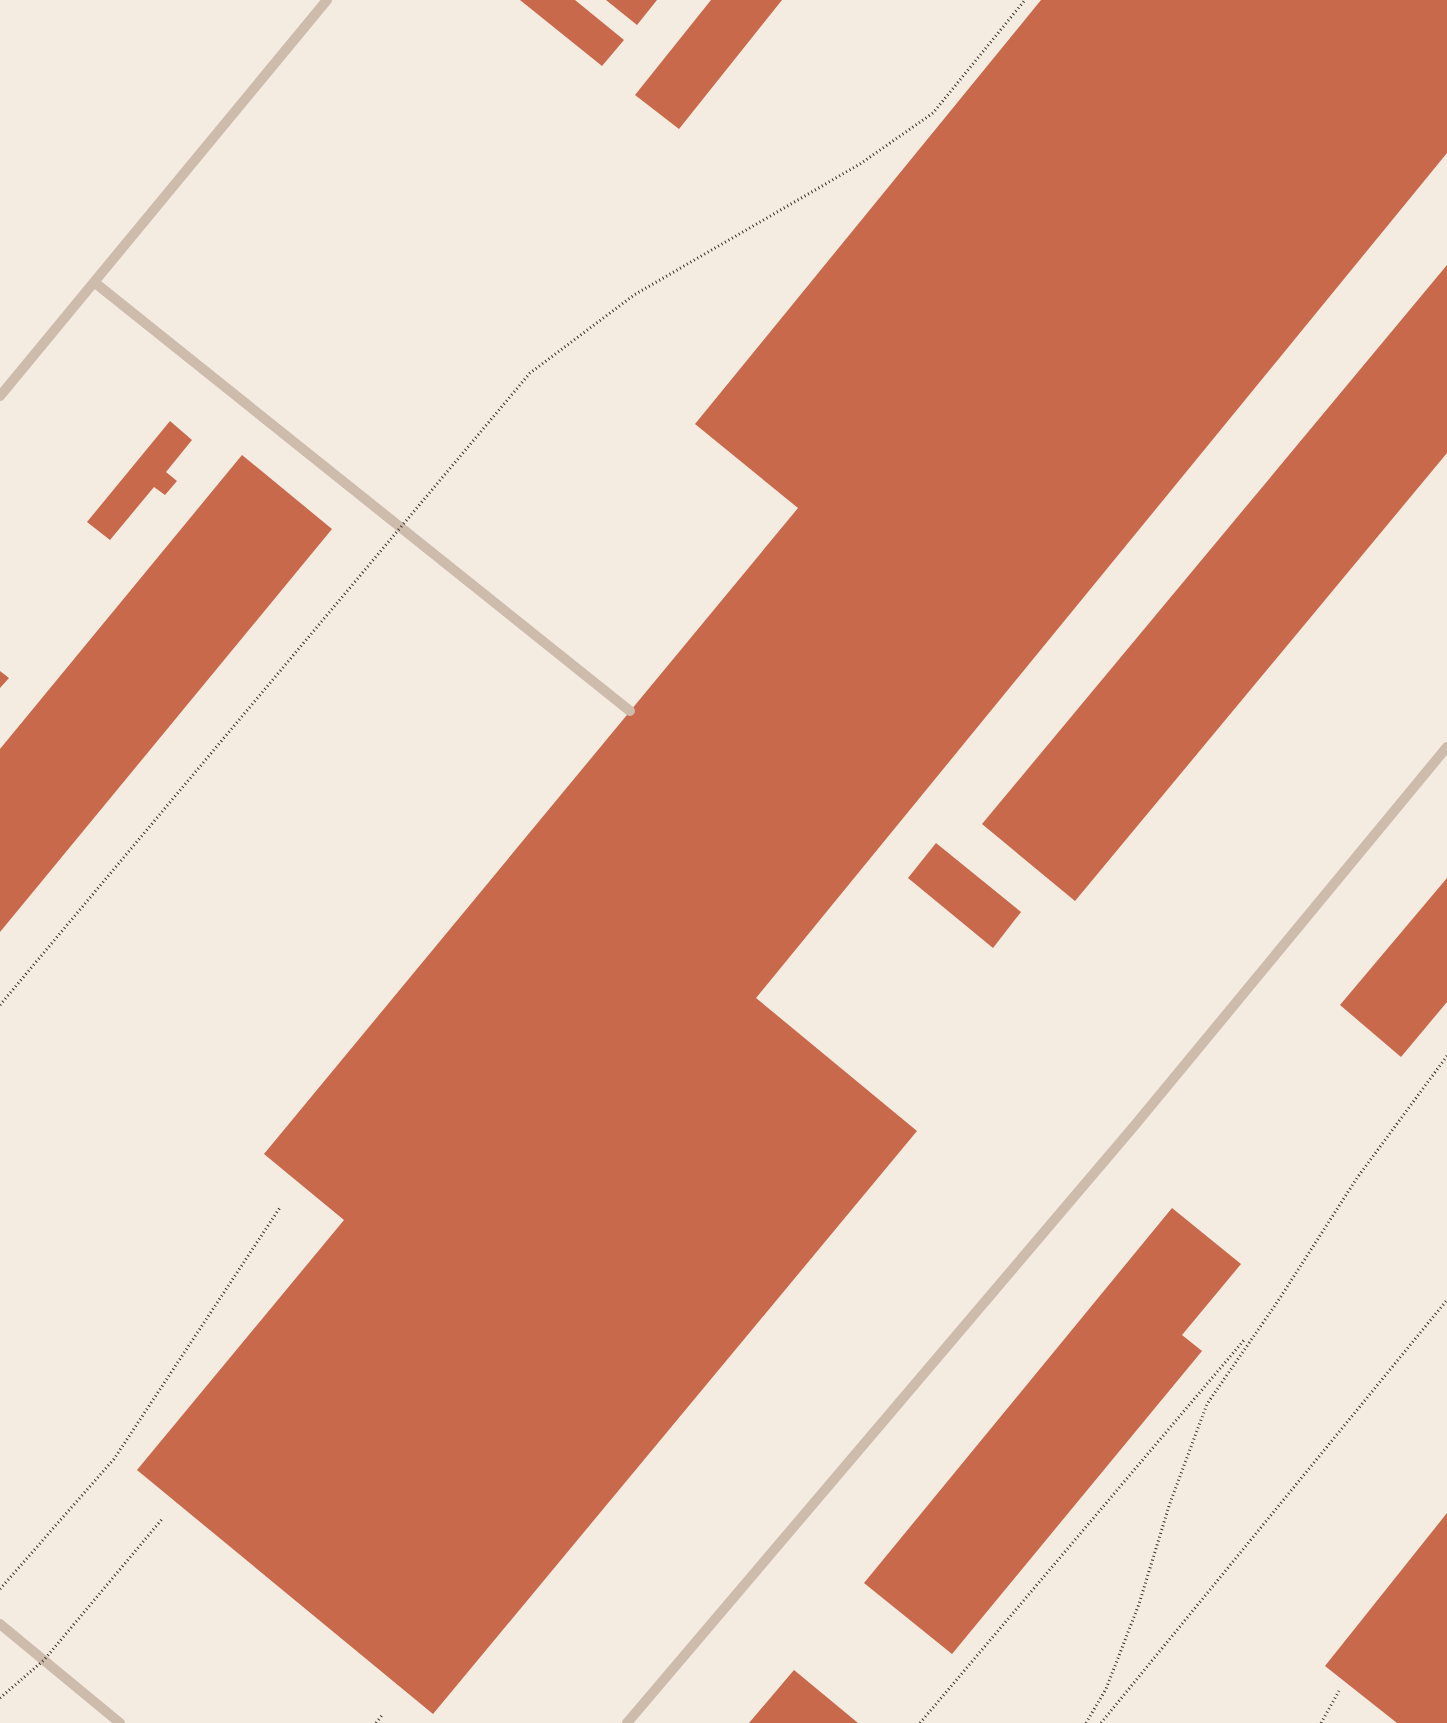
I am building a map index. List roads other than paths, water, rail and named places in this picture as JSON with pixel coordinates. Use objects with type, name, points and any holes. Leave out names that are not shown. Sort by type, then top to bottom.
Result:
[{"type":"lane","points":[[0,396],[327,0]]},
{"type":"lane","points":[[94,282],[630,711]]},
{"type":"lane","points":[[628,1723],[1130,1131],[1447,747]]},
{"type":"lane","points":[[0,1624],[120,1723]]},
{"type":"railway","points":[[0,1005],[530,373],[634,295],[860,164],[933,113],[1025,0]]},
{"type":"railway","points":[[1086,1723],[1106,1689],[1139,1604],[1169,1506],[1207,1404],[1278,1301],[1357,1178],[1447,1056]]},
{"type":"railway","points":[[0,1589],[114,1459],[281,1206]]},
{"type":"railway","points":[[1101,1723],[1447,1300]]},
{"type":"railway","points":[[920,1723],[1245,1339]]},
{"type":"railway","points":[[0,1698],[44,1660],[163,1518]]},
{"type":"railway","points":[[1321,1723],[1339,1691]]},
{"type":"railway","points":[[376,1723],[383,1714]]}]
